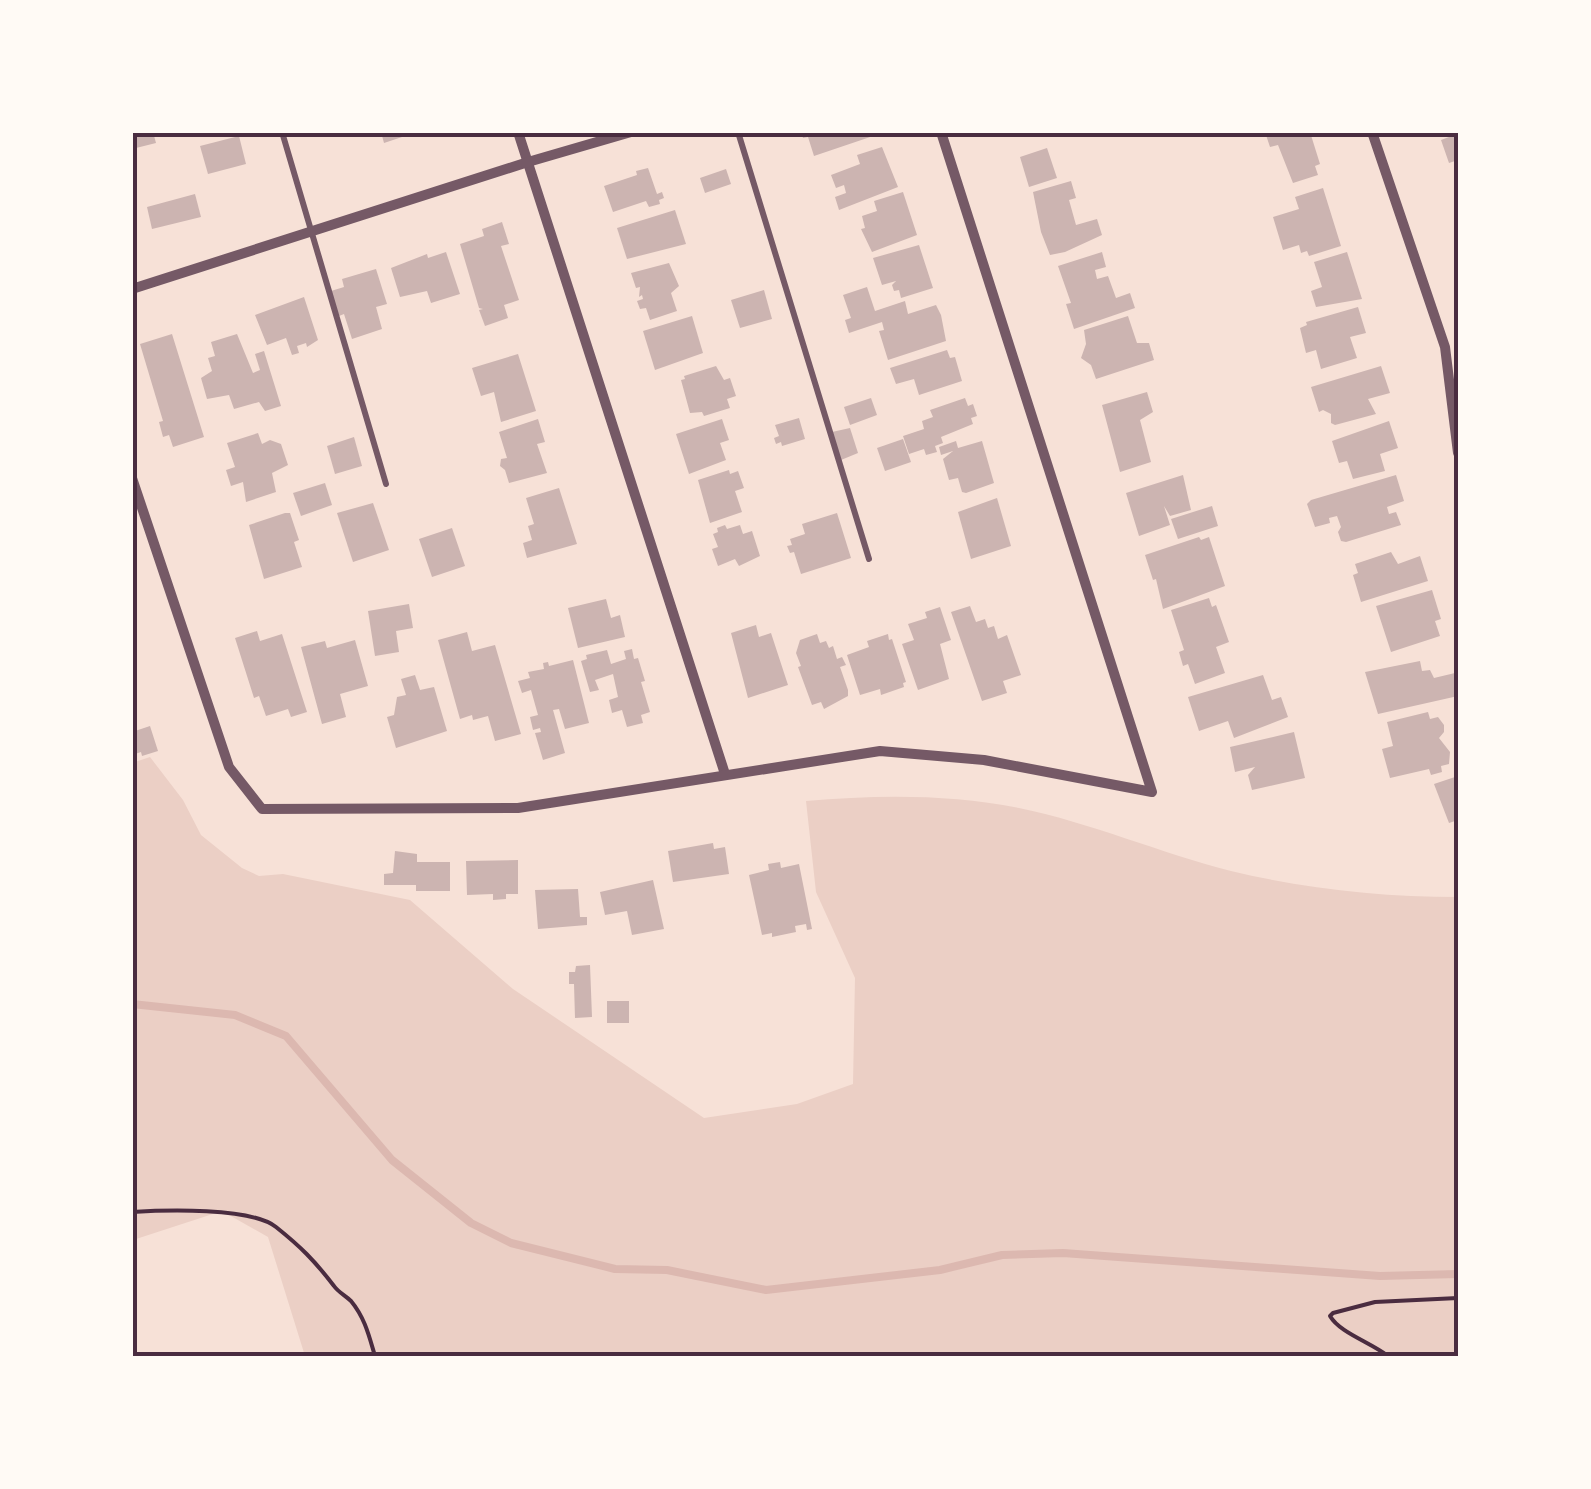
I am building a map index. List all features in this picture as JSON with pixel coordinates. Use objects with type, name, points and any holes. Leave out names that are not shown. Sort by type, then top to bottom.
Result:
[{"type":"street","points":[[518,132],[725,774]]},
{"type":"street","points":[[132,290],[631,132]]},
{"type":"street","points":[[132,478],[229,767],[262,808],[518,808],[880,751],[984,760],[1152,792],[941,132]]},
{"type":"street","points":[[1372,132],[1445,348],[1458,453]]},
{"type":"lane","points":[[282,132],[386,484]]},
{"type":"lane","points":[[738,132],[869,559]]},
{"type":"path","points":[[132,1212],[225,1212],[274,1225],[282,1236],[318,1262],[334,1287],[352,1304],[367,1327],[374,1356]]},
{"type":"path","points":[[1388,1356],[1360,1336],[1342,1332],[1330,1316],[1375,1302],[1458,1298]]},
{"type":"shaded area","points":[[150,757],[183,800],[201,835],[242,868],[259,876],[283,874],[410,900],[513,989],[704,1118],[797,1104],[853,1084],[855,978],[816,892],[806,801],[913,797],[993,803],[1073,822],[1204,864],[1287,883],[1344,891],[1458,897],[1458,1356],[305,1356],[268,1237],[222,1211],[133,1240],[132,763]]},
{"type":"building","points":[[132,132],[153,132],[156,143],[132,149]]},
{"type":"building","points":[[381,132],[414,132],[414,133],[384,143]]},
{"type":"building","points":[[801,132],[882,133],[814,156],[808,137],[803,138]]},
{"type":"building","points":[[1265,132],[1310,132],[1320,164],[1315,166],[1318,175],[1293,183],[1278,145],[1270,147]]},
{"type":"building","points":[[1447,132],[1458,132],[1458,160],[1449,163],[1441,140],[1449,137]]},
{"type":"building","points":[[239,136],[246,164],[208,174],[200,146]]},
{"type":"building","points":[[882,147],[898,187],[839,210],[835,197],[846,193],[844,185],[836,188],[831,175],[860,164],[857,155]]},
{"type":"building","points":[[1047,148],[1057,178],[1029,187],[1020,157]]},
{"type":"building","points":[[648,168],[657,194],[662,192],[664,198],[659,200],[660,204],[649,207],[646,201],[613,212],[604,186]]},
{"type":"building","points":[[726,169],[731,184],[705,193],[700,178]]},
{"type":"building","points":[[1071,181],[1076,198],[1069,200],[1076,225],[1097,219],[1102,235],[1050,255],[1033,192]]},
{"type":"building","points":[[1323,188],[1341,246],[1309,256],[1307,251],[1301,253],[1299,245],[1283,250],[1273,217],[1299,209],[1295,197]]},
{"type":"building","points":[[903,192],[917,235],[872,252],[861,229],[865,228],[862,216],[877,211],[874,201]]},
{"type":"building","points":[[195,194],[201,217],[152,229],[147,207]]},
{"type":"building","points":[[675,210],[686,244],[627,259],[617,228]]},
{"type":"building","points":[[502,222],[509,244],[501,246],[519,300],[504,305],[508,318],[485,326],[479,310],[483,309],[479,308],[460,244],[484,236],[482,229]]},
{"type":"building","points":[[919,245],[933,288],[901,298],[892,285],[896,281],[882,285],[873,258]]},
{"type":"building","points":[[446,252],[460,294],[431,303],[427,291],[400,297],[391,268],[427,254],[428,258]]},
{"type":"building","points":[[1102,252],[1106,267],[1095,270],[1097,279],[1108,276],[1116,298],[1130,293],[1135,308],[1074,329],[1066,304],[1071,303],[1058,266]]},
{"type":"building","points":[[1347,252],[1362,299],[1316,307],[1311,291],[1322,287],[1314,262]]},
{"type":"building","points":[[669,263],[679,286],[671,293],[677,311],[650,320],[646,308],[640,309],[640,287],[636,288],[631,273]]},
{"type":"building","points":[[376,269],[387,304],[376,307],[382,329],[352,339],[331,291],[344,287],[342,279]]},
{"type":"building","points":[[867,287],[875,311],[905,301],[908,314],[936,305],[946,341],[888,360],[879,331],[884,330],[882,322],[849,333],[845,320],[851,318],[843,295]]},
{"type":"building","points":[[764,290],[772,319],[740,328],[731,300]]},
{"type":"building","points":[[304,297],[318,340],[307,347],[306,343],[297,346],[299,353],[292,355],[286,338],[267,345],[255,315]]},
{"type":"building","points":[[1358,307],[1366,333],[1350,337],[1357,358],[1321,369],[1316,350],[1306,353],[1300,328],[1306,322]]},
{"type":"building","points":[[692,316],[703,353],[655,370],[643,331]]},
{"type":"building","points":[[1128,316],[1137,343],[1149,343],[1154,360],[1096,379],[1091,365],[1081,358],[1086,344],[1084,330]]},
{"type":"building","points":[[172,334],[204,437],[173,447],[169,435],[163,437],[159,422],[163,421],[140,344]]},
{"type":"building","points":[[237,334],[253,373],[260,370],[255,354],[264,351],[281,406],[265,411],[259,402],[234,409],[229,395],[207,399],[201,378],[212,371],[208,358],[215,356],[211,342]]},
{"type":"building","points":[[947,350],[950,358],[955,357],[962,381],[919,395],[914,379],[896,384],[890,368]]},
{"type":"building","points":[[518,354],[536,411],[501,422],[494,392],[481,396],[472,368]]},
{"type":"building","points":[[716,366],[724,380],[730,378],[736,396],[727,399],[730,408],[704,416],[702,412],[690,413],[681,380]]},
{"type":"building","points":[[1381,366],[1390,393],[1368,399],[1376,414],[1335,425],[1331,423],[1331,414],[1319,412],[1311,387]]},
{"type":"building","points":[[1147,392],[1153,412],[1140,420],[1151,462],[1120,472],[1102,405]]},
{"type":"building","points":[[871,398],[877,415],[850,425],[844,407]]},
{"type":"building","points":[[965,398],[968,406],[973,404],[977,416],[971,418],[973,424],[941,437],[943,443],[935,446],[937,452],[926,455],[924,449],[909,454],[903,436],[924,429],[922,421],[933,417],[930,410]]},
{"type":"building","points":[[799,418],[805,439],[776,444],[774,438],[779,436],[775,425]]},
{"type":"building","points":[[538,419],[545,442],[537,444],[547,473],[509,483],[500,466],[501,459],[507,458],[499,432]]},
{"type":"building","points":[[722,419],[729,440],[720,443],[726,460],[689,474],[676,434]]},
{"type":"building","points":[[1389,421],[1398,448],[1380,454],[1385,471],[1353,479],[1347,461],[1339,463],[1332,441]]},
{"type":"building","points":[[850,428],[858,453],[841,460],[832,432]]},
{"type":"building","points":[[258,433],[262,444],[270,440],[281,444],[288,465],[272,473],[276,492],[246,502],[243,482],[231,486],[226,470],[235,467],[227,443]]},
{"type":"building","points":[[354,437],[362,466],[335,474],[327,446]]},
{"type":"building","points":[[903,439],[911,462],[885,471],[877,448]]},
{"type":"building","points":[[956,441],[958,448],[982,441],[994,483],[966,493],[962,492],[958,478],[949,480],[943,459],[953,451],[941,455],[939,447]]},
{"type":"building","points":[[729,470],[730,474],[738,471],[744,488],[735,491],[742,512],[710,523],[698,480]]},
{"type":"building","points":[[1183,475],[1191,510],[1170,516],[1164,506],[1170,525],[1139,536],[1126,493]]},
{"type":"building","points":[[1396,475],[1404,501],[1387,507],[1389,514],[1396,512],[1401,525],[1346,542],[1341,541],[1337,516],[1329,518],[1330,523],[1315,527],[1307,504],[1311,500]]},
{"type":"building","points":[[325,483],[332,505],[301,516],[293,493]]},
{"type":"building","points":[[559,488],[577,544],[527,558],[523,543],[532,540],[528,526],[534,524],[526,498]]},
{"type":"building","points":[[997,498],[1011,546],[971,559],[958,512]]},
{"type":"building","points":[[373,503],[389,550],[353,562],[337,513]]},
{"type":"building","points":[[1212,506],[1218,526],[1178,539],[1171,519]]},
{"type":"building","points":[[290,513],[299,540],[294,542],[302,567],[264,579],[249,525]]},
{"type":"building","points":[[837,513],[851,558],[801,574],[794,552],[790,553],[787,546],[792,545],[790,539],[805,534],[802,524]]},
{"type":"building","points":[[725,525],[727,529],[740,525],[743,534],[752,531],[760,556],[739,566],[735,559],[718,566],[712,549],[718,547],[713,534]]},
{"type":"building","points":[[452,528],[465,566],[432,577],[419,539]]},
{"type":"building","points":[[1209,537],[1225,586],[1163,609],[1145,555]]},
{"type":"building","points":[[1391,552],[1398,564],[1420,556],[1428,581],[1361,602],[1353,575],[1358,573],[1355,564]]},
{"type":"building","points":[[1432,590],[1441,619],[1435,621],[1440,636],[1391,652],[1376,606]]},
{"type":"building","points":[[1209,598],[1212,607],[1216,605],[1229,642],[1216,647],[1225,673],[1195,684],[1188,664],[1183,666],[1179,652],[1184,650],[1171,610]]},
{"type":"building","points":[[606,599],[611,618],[620,615],[625,637],[578,648],[568,608]]},
{"type":"building","points":[[409,604],[413,628],[396,631],[399,652],[375,656],[368,611]]},
{"type":"building","points":[[970,606],[976,622],[985,619],[988,628],[994,626],[998,639],[1007,635],[1021,675],[1003,681],[1007,693],[982,701],[951,612]]},
{"type":"building","points":[[940,607],[951,640],[940,644],[949,679],[918,690],[902,644],[914,640],[908,624],[927,618],[925,612]]},
{"type":"building","points":[[756,625],[759,637],[771,633],[788,685],[748,698],[731,633]]},
{"type":"building","points":[[257,631],[260,641],[282,634],[307,712],[291,717],[288,709],[266,716],[259,696],[254,698],[235,638]]},
{"type":"building","points":[[467,632],[472,651],[495,645],[521,734],[495,741],[488,716],[460,719],[438,640]]},
{"type":"building","points":[[817,634],[820,643],[826,641],[829,648],[833,646],[837,659],[842,657],[846,665],[840,667],[848,696],[824,709],[821,702],[812,705],[796,653],[800,640]]},
{"type":"building","points":[[888,634],[906,682],[904,687],[881,695],[880,689],[860,695],[847,655],[869,647],[867,641]]},
{"type":"building","points":[[355,640],[368,686],[340,694],[346,717],[322,724],[301,647],[325,641],[327,648]]},
{"type":"building","points":[[632,649],[645,681],[641,682],[650,712],[641,715],[643,723],[627,727],[622,710],[612,713],[609,700],[618,697],[613,674],[595,680],[599,690],[590,692],[581,661],[587,659],[586,655],[607,650],[611,664],[626,659],[624,651]]},
{"type":"building","points":[[573,660],[589,723],[565,729],[559,709],[553,710],[565,753],[543,760],[535,733],[541,732],[540,728],[533,730],[530,717],[538,715],[531,690],[522,693],[518,681],[530,678],[528,672],[544,669],[543,663],[548,662],[549,666]]},
{"type":"building","points":[[1420,661],[1422,671],[1430,670],[1434,678],[1455,673],[1458,696],[1378,714],[1365,672]]},
{"type":"building","points":[[415,675],[420,690],[434,687],[447,731],[396,748],[387,717],[394,715],[397,697],[406,695],[401,679]]},
{"type":"building","points":[[1263,675],[1272,700],[1281,697],[1288,717],[1234,738],[1228,721],[1199,731],[1188,697]]},
{"type":"building","points":[[1428,712],[1430,719],[1438,717],[1444,725],[1439,738],[1450,752],[1449,764],[1441,766],[1442,772],[1431,775],[1429,769],[1390,778],[1382,749],[1393,746],[1387,722]]},
{"type":"building","points":[[150,726],[158,751],[132,755],[132,732]]},
{"type":"building","points":[[1294,732],[1305,778],[1252,790],[1248,775],[1255,767],[1235,772],[1230,747]]},
{"type":"building","points":[[1458,776],[1458,820],[1449,823],[1434,784]]},
{"type":"building","points":[[713,843],[714,849],[725,847],[729,874],[673,882],[668,851]]},
{"type":"building","points":[[395,851],[417,854],[417,862],[450,862],[450,891],[416,891],[416,885],[384,885],[384,874],[393,873]]},
{"type":"building","points":[[518,860],[518,894],[493,900],[493,894],[467,895],[466,861]]},
{"type":"building","points":[[780,862],[781,868],[799,864],[812,929],[807,930],[806,924],[795,926],[796,932],[772,937],[772,933],[762,935],[749,875],[769,870],[768,864]]},
{"type":"building","points":[[653,880],[664,929],[632,935],[627,911],[605,915],[600,892]]},
{"type":"building","points":[[578,889],[580,917],[587,917],[587,925],[538,929],[535,890]]},
{"type":"building","points":[[590,965],[592,1017],[575,1018],[574,984],[569,984],[569,972],[575,972],[576,966]]},
{"type":"building","points":[[607,1001],[629,1001],[629,1023],[607,1023]]},
{"type":"waterway","points":[[132,1004],[235,1015],[286,1036],[392,1160],[471,1223],[511,1243],[615,1269],[667,1270],[766,1290],[940,1270],[1002,1255],[1063,1253],[1380,1276],[1458,1274]]}]
